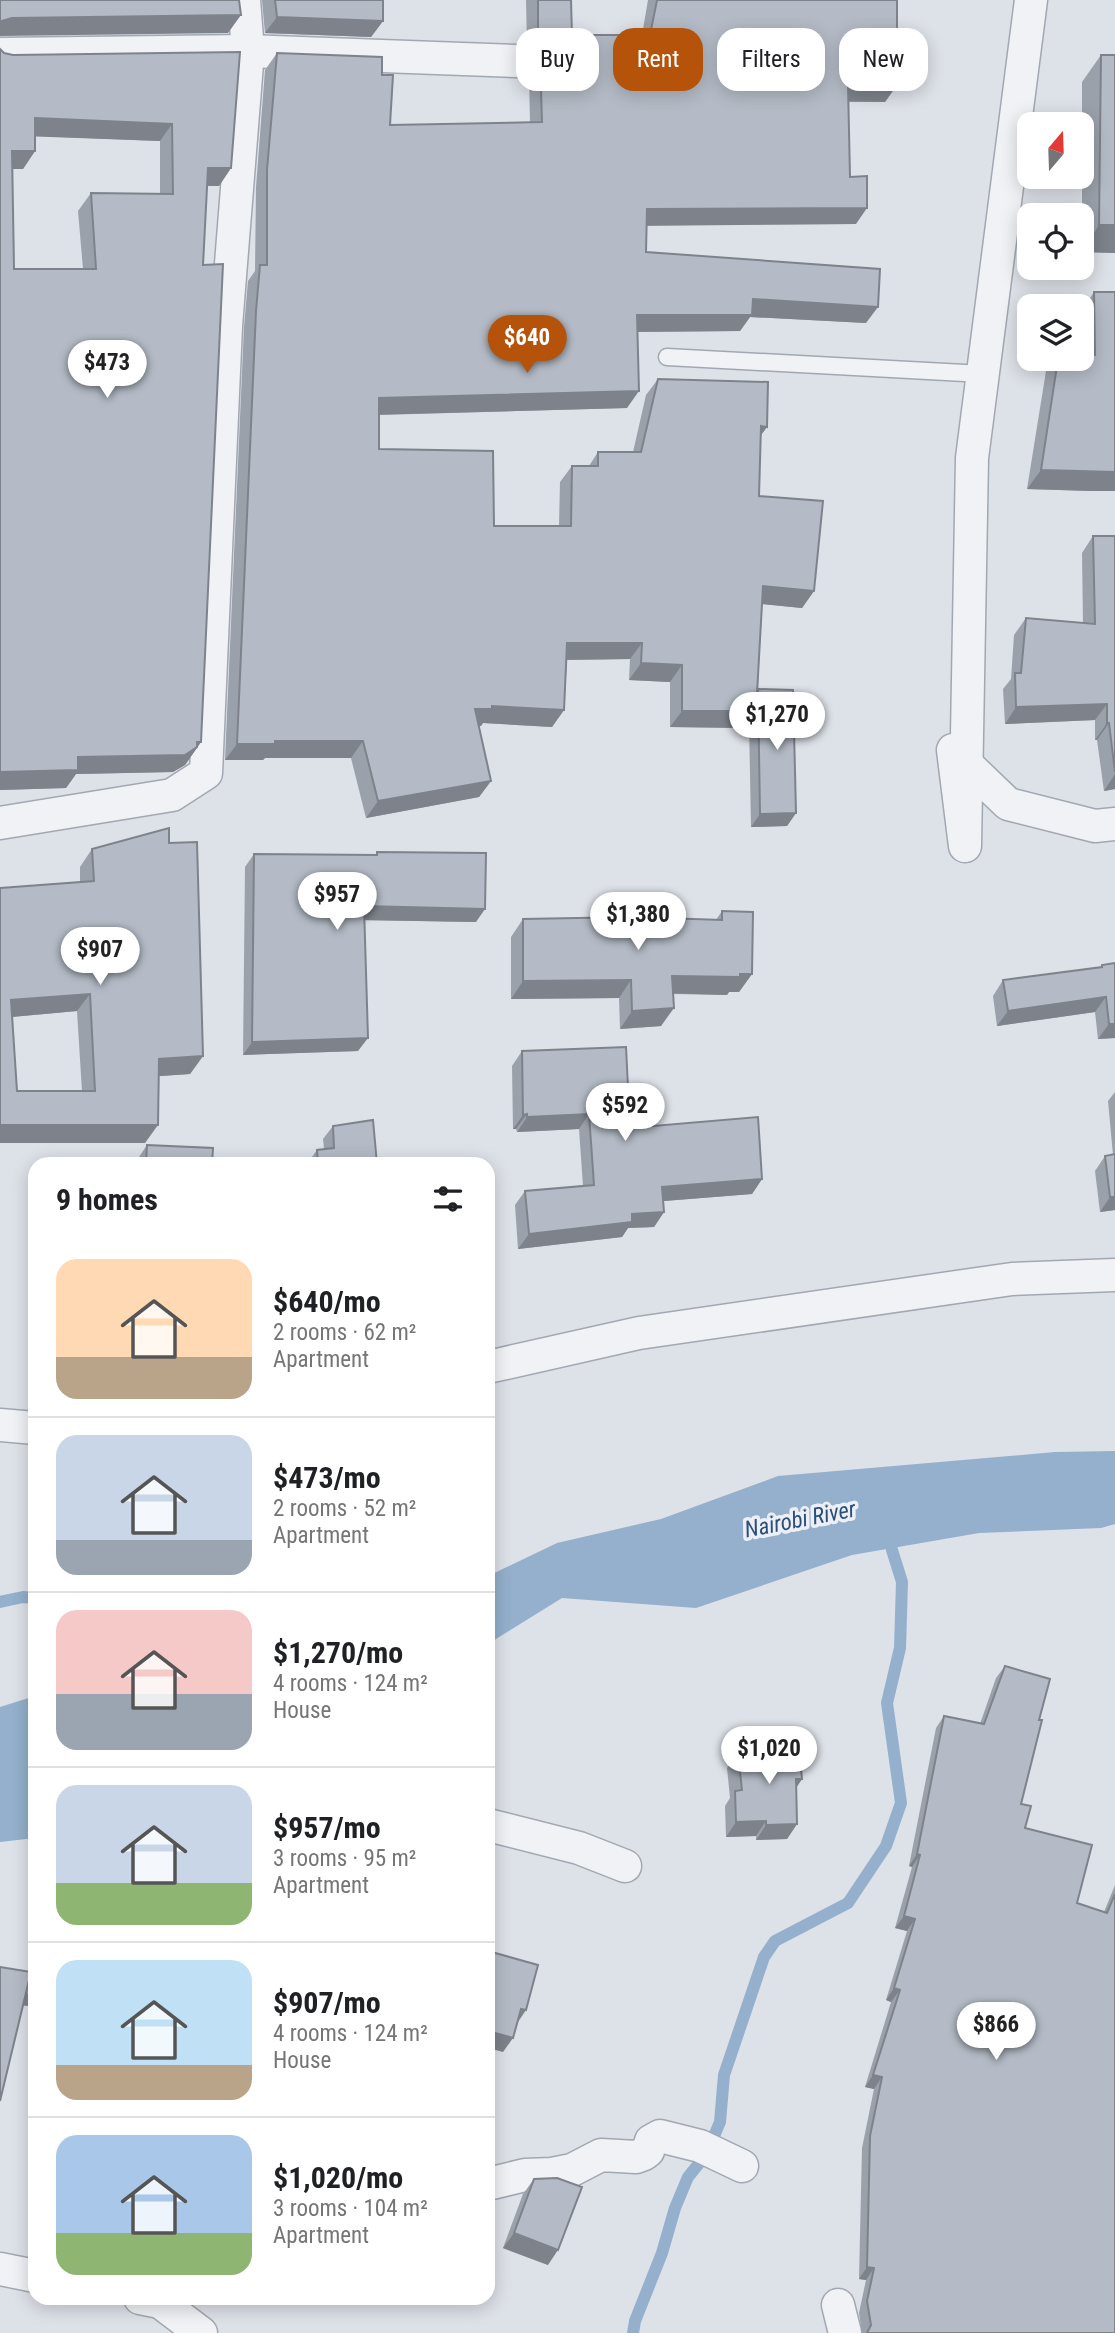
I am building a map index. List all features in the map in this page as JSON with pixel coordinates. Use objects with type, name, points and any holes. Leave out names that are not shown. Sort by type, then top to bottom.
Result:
[{"type":"street","points":[[0,823],[172,795],[206,773],[226,326],[248,51],[244,0]]},
{"type":"street","points":[[1031,0],[972,458],[967,749],[966,763],[966,777],[965,818],[965,846],[953,750],[962,759],[971,768],[980,777],[1008,804],[1095,826],[1115,824]]},
{"type":"street","points":[[0,54],[248,51],[516,61]]},
{"type":"street","points":[[495,1365],[639,1333],[1012,1279],[1115,1275]]},
{"type":"street","points":[[0,1425],[28,1427]]},
{"type":"street","points":[[495,1827],[579,1848],[625,1866]]},
{"type":"street","points":[[495,2182],[525,2175],[572,2170],[601,2155],[636,2157],[648,2151],[651,2141],[660,2136],[706,2149],[742,2165]]},
{"type":"street","points":[[0,2269],[28,2275]]},
{"type":"street","points":[[164,2305],[201,2333]]},
{"type":"lane","points":[[667,357],[983,374]]},
{"type":"water","name":"Nairobi River","points":[[1115,1451],[1115,1524],[1101,1528],[979,1533],[852,1555],[696,1608],[562,1598],[495,1640],[495,1573],[557,1543],[661,1519],[778,1476],[1055,1452]]},
{"type":"water","points":[[28,1698],[28,1839],[0,1842],[0,1707]]},
{"type":"building","points":[[0,0],[239,0],[241,15],[12,18],[0,23]]},
{"type":"building","points":[[275,0],[383,0],[383,21],[277,17]]},
{"type":"building","points":[[538,0],[571,0],[572,28],[538,28]]},
{"type":"building","points":[[657,0],[897,0],[897,28],[839,28],[839,91],[848,91],[850,177],[867,176],[867,208],[647,209],[646,252],[880,269],[878,307],[753,299],[752,315],[637,315],[639,391],[379,398],[379,449],[493,451],[494,526],[571,526],[572,466],[598,466],[598,452],[641,452],[658,379],[768,382],[767,427],[761,426],[759,496],[823,501],[814,591],[763,586],[756,711],[682,711],[682,665],[641,663],[642,643],[567,643],[564,710],[492,706],[492,709],[475,709],[491,781],[378,801],[363,741],[237,744],[256,311],[260,265],[267,265],[267,170],[277,53],[382,57],[382,75],[393,75],[390,125],[542,122],[541,91],[599,91],[599,35],[613,35],[613,91],[703,91],[703,28],[651,28]]},
{"type":"building","points":[[0,49],[13,55],[240,52],[231,168],[208,168],[203,265],[223,264],[201,742],[197,742],[197,747],[185,755],[78,757],[78,770],[0,772]],"holes":[[[35,118],[172,124],[173,194],[91,193],[96,269],[14,269],[12,151],[35,151]]]},
{"type":"building","points":[[1101,55],[1115,55],[1115,225],[1099,225]]},
{"type":"building","points":[[1094,292],[1115,292],[1115,472],[1041,470],[1056,371],[1094,371]]},
{"type":"building","points":[[1093,536],[1115,536],[1115,772],[1107,723],[1107,704],[1016,707],[1015,673],[1021,673],[1026,618],[1095,624]]},
{"type":"building","points":[[758,689],[793,690],[796,813],[760,814]]},
{"type":"building","points":[[169,828],[169,843],[197,842],[203,1056],[159,1059],[158,1125],[0,1125],[0,888],[94,881],[92,849]],"holes":[[[90,994],[95,1091],[17,1091],[11,1000]]]},
{"type":"building","points":[[377,852],[486,853],[485,909],[364,906],[368,1038],[252,1042],[254,854],[377,855]]},
{"type":"building","points":[[722,911],[753,912],[752,974],[740,974],[740,977],[672,976],[674,1008],[632,1011],[631,980],[523,981],[523,919],[633,917],[722,920]]},
{"type":"building","points":[[1115,963],[1115,1024],[1109,1024],[1106,997],[1008,1011],[1003,980]]},
{"type":"building","points":[[626,1047],[630,1128],[758,1117],[762,1179],[662,1187],[664,1212],[632,1214],[632,1222],[529,1234],[525,1191],[594,1185],[589,1114],[523,1115],[522,1051]]},
{"type":"building","points":[[373,1120],[376,1157],[318,1157],[317,1150],[334,1148],[333,1126]]},
{"type":"building","points":[[147,1145],[213,1148],[212,1157],[146,1157]]},
{"type":"building","points":[[1115,1154],[1115,1197],[1110,1197],[1105,1156]]},
{"type":"building","points":[[1005,1666],[1050,1679],[1021,1804],[1031,1806],[1025,1828],[1092,1845],[1077,1903],[1107,1913],[1115,1894],[1115,2333],[867,2333],[871,2325],[867,2301],[874,2268],[867,2267],[870,2136],[882,2077],[873,2075],[900,1990],[894,1988],[915,1919],[904,1916],[920,1855],[917,1854],[944,1716],[984,1724]]},
{"type":"building","points":[[799,1747],[802,1779],[796,1779],[797,1824],[736,1822],[735,1791],[742,1790],[738,1753]]},
{"type":"building","points":[[495,1953],[538,1965],[526,2010],[521,2009],[513,2038],[495,2033]]},
{"type":"building","points":[[0,1967],[28,1972],[28,1984],[0,2101]]},
{"type":"building","points":[[557,2178],[582,2187],[558,2250],[514,2233],[534,2179]]},
{"type":"waterway","points":[[633,2333],[675,2208],[688,2177],[706,2155],[720,2122],[724,2075],[764,1957],[775,1941],[848,1903],[886,1846],[901,1803],[887,1703],[900,1648],[902,1582],[887,1534]]},
{"type":"waterway","points":[[0,1602],[28,1597]]}]
